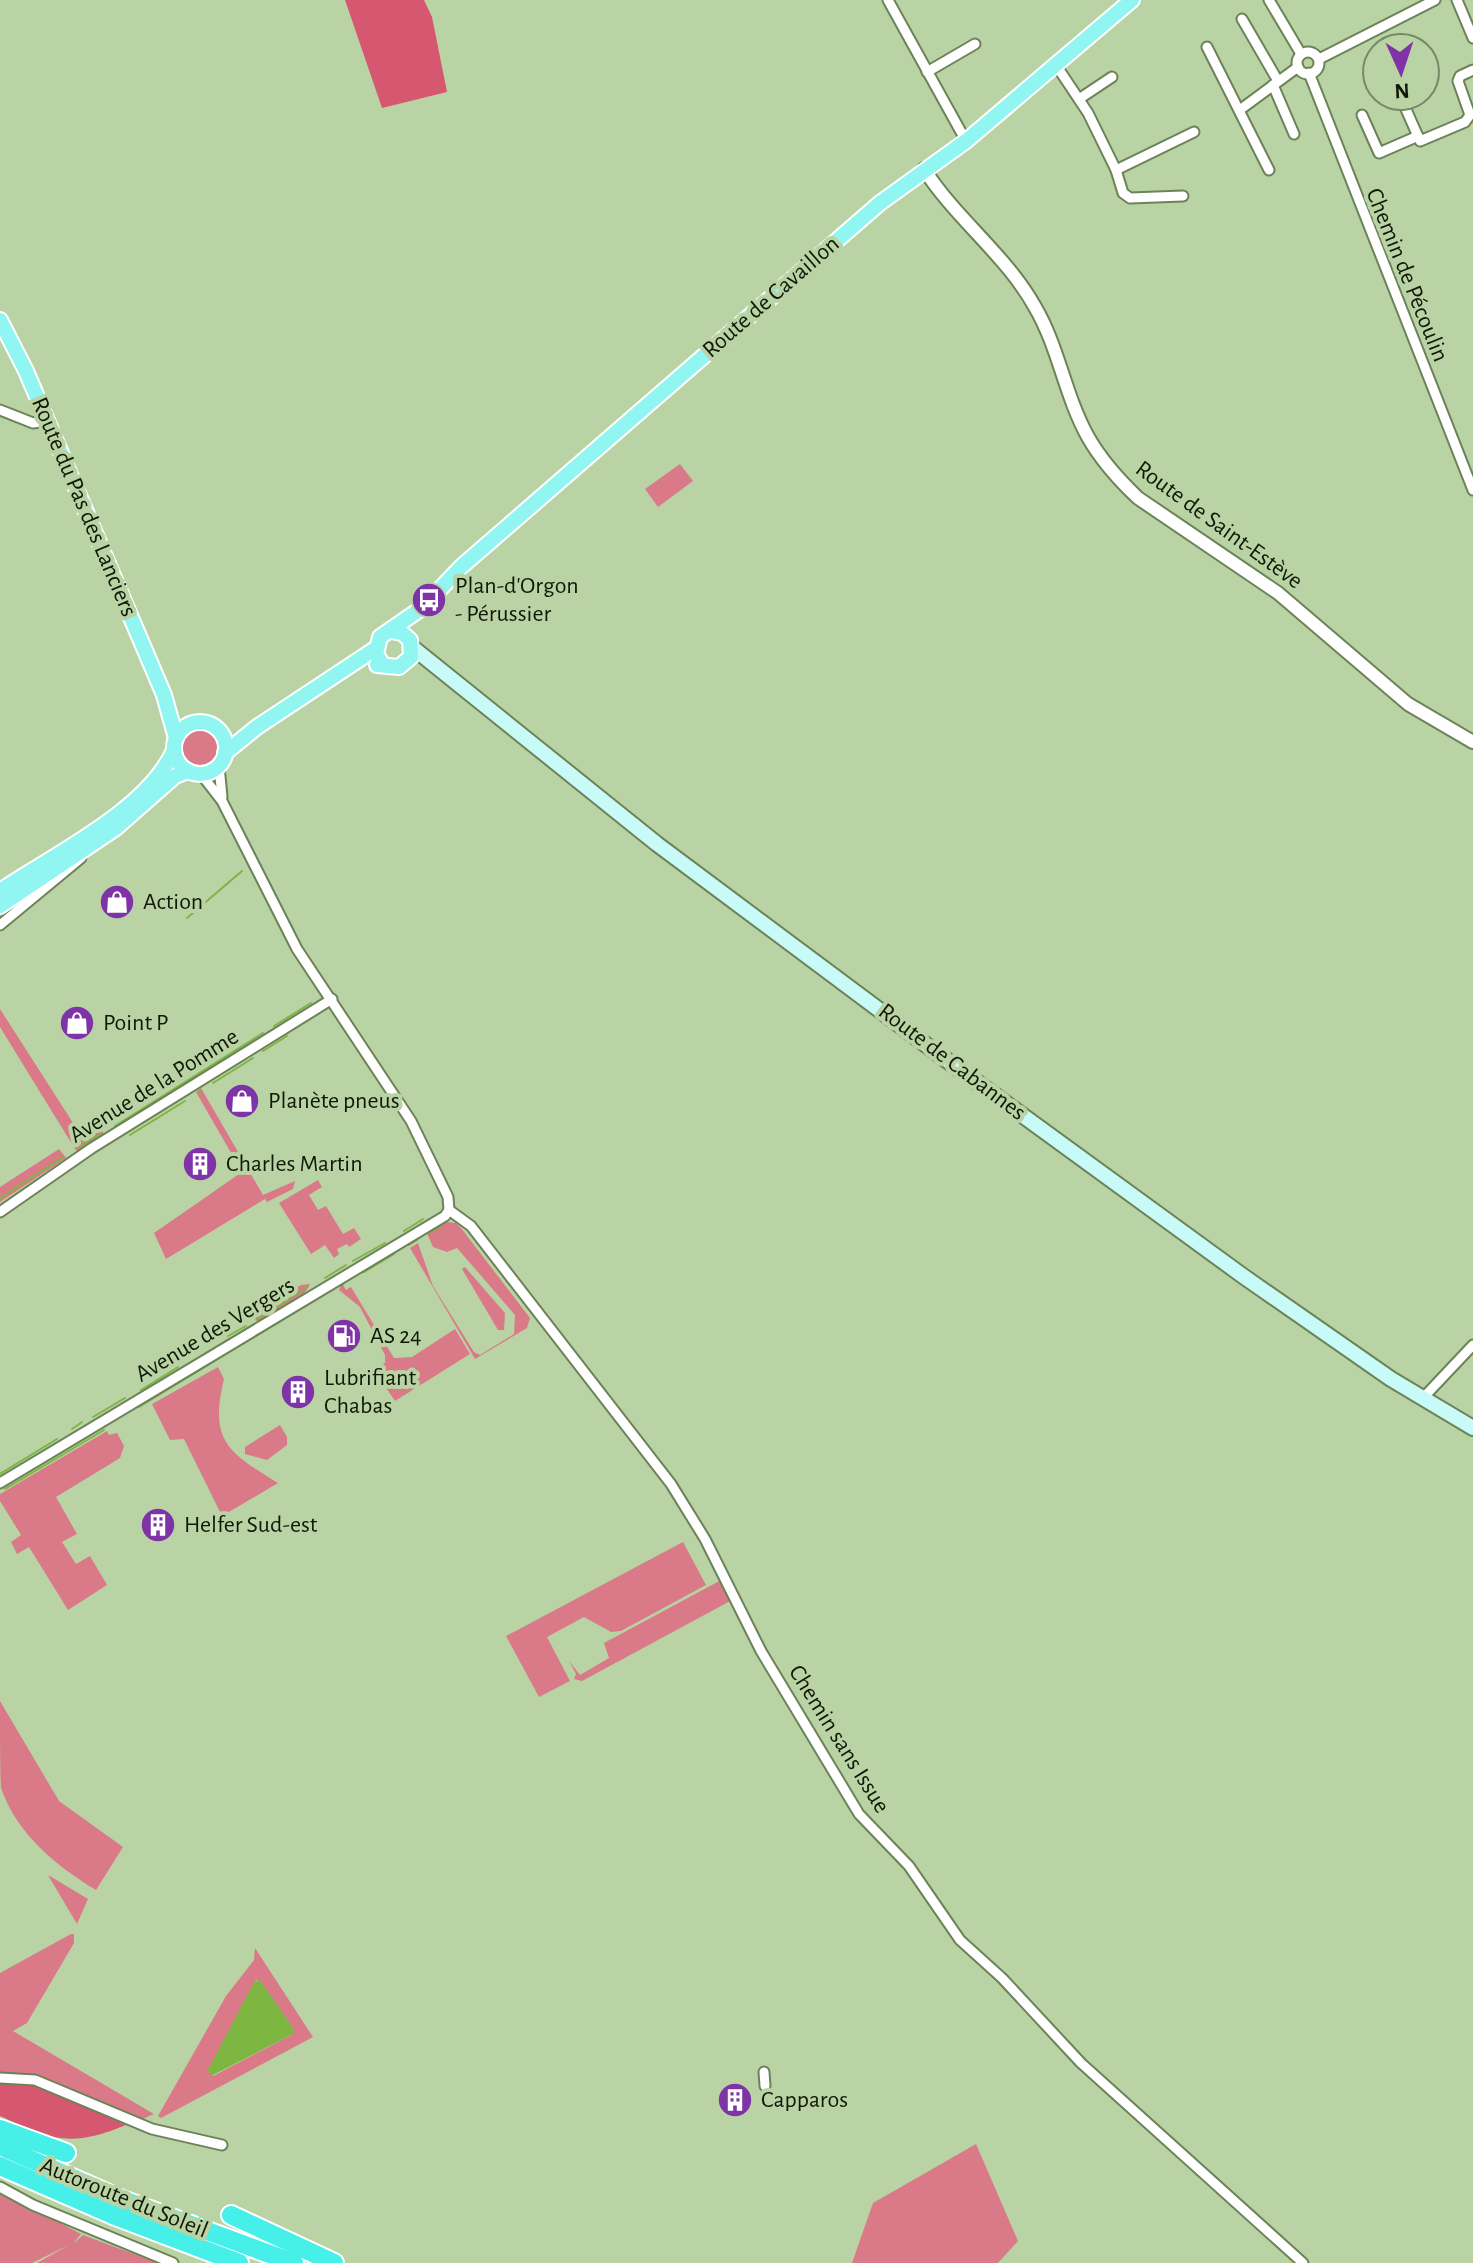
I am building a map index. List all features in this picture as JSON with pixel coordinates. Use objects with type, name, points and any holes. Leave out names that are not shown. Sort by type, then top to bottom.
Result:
[{"type":"highway","points":[[0,2129],[66,2153]]},
{"type":"highway","name":"Autoroute du Soleil","points":[[0,2146],[120,2199],[294,2263]]},
{"type":"highway","name":"Autoroute du Soleil","points":[[0,2166],[113,2215],[239,2263]]},
{"type":"highway","points":[[231,2215],[334,2263]]},
{"type":"main road","name":"Route de Cavaillon","points":[[391,631],[422,608],[462,566],[730,332],[924,169],[966,141],[1132,0]]},
{"type":"main road","name":"Route du Pas des Lanciers","points":[[0,320],[47,421],[164,695],[175,744]]},
{"type":"main road","name":"Route de Cavaillon","points":[[411,643],[422,608]]},
{"type":"main road","points":[[0,906],[116,828],[175,776],[195,773],[222,760],[257,727],[375,649],[380,637],[391,631],[402,633],[411,643],[411,657],[404,665],[394,668],[383,665],[341,673]]},
{"type":"main road","name":"Route de Cabannes","points":[[411,643],[657,844],[941,1056],[1243,1276],[1426,1394],[1473,1428]]},
{"type":"main road","points":[[375,649],[383,665]]},
{"type":"main road","name":"Route de Cabannes","points":[[404,665],[447,674]]},
{"type":"main road","name":"Route du Pas des Lanciers","points":[[164,695],[183,716],[198,723]]},
{"type":"main road","points":[[0,891],[129,804],[162,773],[187,726],[198,723],[214,727],[222,735],[222,760]]},
{"type":"main road","points":[[222,735],[257,727]]},
{"type":"main road","points":[[175,744],[178,763],[195,773]]},
{"type":"street","points":[[888,0],[966,141]]},
{"type":"street","points":[[1241,109],[1298,67],[1301,54],[1269,0]]},
{"type":"street","points":[[1298,67],[1309,73],[1316,70],[1319,59],[1435,0]]},
{"type":"street","points":[[1457,0],[1473,38]]},
{"type":"street","points":[[1242,19],[1275,83],[1294,134]]},
{"type":"street","points":[[927,72],[975,44]]},
{"type":"street","points":[[1207,47],[1241,109],[1269,170]]},
{"type":"street","points":[[1301,54],[1311,52],[1319,59]]},
{"type":"street","points":[[1056,65],[1079,99],[1116,170],[1123,193],[1130,198],[1183,196]]},
{"type":"street","points":[[1407,112],[1420,141],[1465,122],[1470,115],[1458,81],[1473,70]]},
{"type":"street","name":"Chemin de Pécoulin","points":[[1309,73],[1473,490]]},
{"type":"street","points":[[1079,99],[1112,77]]},
{"type":"street","points":[[1362,115],[1379,153],[1418,136]]},
{"type":"street","points":[[1116,170],[1194,132]]},
{"type":"street","name":"Route de Saint-Estève","points":[[924,169],[1017,278],[1035,306],[1059,356],[1088,437],[1122,483],[1138,498],[1278,593],[1389,690],[1473,742]]},
{"type":"street","points":[[0,410],[33,423],[47,421]]},
{"type":"street","points":[[222,760],[222,801]]},
{"type":"street","points":[[195,773],[222,801],[297,949],[411,1121],[448,1197],[449,1210]]},
{"type":"street","points":[[0,925],[116,828]]},
{"type":"street","name":"Avenue de la Pomme","points":[[0,1212],[92,1148],[332,999]]},
{"type":"street","name":"Avenue des Vergers","points":[[0,1483],[437,1221],[449,1210]]},
{"type":"street","name":"Chemin sans Issue","points":[[449,1210],[471,1226],[671,1484],[705,1539],[761,1651],[859,1814],[909,1866],[960,1940],[1002,1978],[1081,2063],[1303,2263]]},
{"type":"street","points":[[1426,1394],[1473,1345]]},
{"type":"street","points":[[764,2072],[765,2086]]},
{"type":"street","points":[[0,2078],[35,2080],[152,2129],[222,2145]]},
{"type":"street","points":[[0,2187],[33,2205],[173,2263]]},
{"type":"shaded area","points":[[345,0],[424,0],[432,17],[447,92],[382,108]]},
{"type":"shaded area","points":[[680,464],[693,481],[658,507],[645,489]]},
{"type":"shaded area","points":[[200,729],[213,735],[219,748],[213,761],[200,767],[187,761],[181,748],[187,735]]},
{"type":"shaded area","points":[[0,1009],[84,1140],[102,1130],[105,1136],[77,1151],[75,1149],[0,1027]]},
{"type":"shaded area","points":[[201,1088],[263,1195],[295,1181],[293,1189],[267,1202],[265,1199],[166,1259],[154,1233],[242,1172],[196,1092]]},
{"type":"shaded area","points":[[59,1149],[66,1158],[0,1202],[0,1187]]},
{"type":"shaded area","points":[[318,1180],[322,1187],[309,1195],[318,1210],[326,1206],[343,1234],[354,1228],[361,1239],[349,1247],[347,1244],[337,1249],[339,1254],[334,1258],[325,1245],[311,1254],[279,1203]]},
{"type":"shaded area","points":[[446,1222],[456,1223],[461,1228],[530,1318],[527,1328],[475,1359],[410,1248],[418,1243],[433,1286],[474,1352],[480,1355],[514,1334],[515,1315],[457,1248],[447,1252],[433,1247],[426,1231]]},
{"type":"shaded area","points":[[465,1267],[505,1313],[504,1330],[498,1330],[462,1269]]},
{"type":"shaded area","points":[[342,1283],[346,1290],[351,1287],[394,1358],[412,1357],[455,1329],[470,1354],[395,1401],[374,1370],[385,1363],[385,1355],[360,1307],[339,1290]]},
{"type":"shaded area","points":[[310,1284],[302,1295],[288,1305],[260,1321],[254,1319],[251,1310],[301,1285]]},
{"type":"shaded area","points":[[218,1367],[224,1379],[219,1417],[227,1443],[246,1462],[278,1483],[222,1516],[184,1439],[170,1440],[152,1404]]},
{"type":"shaded area","points":[[280,1425],[287,1437],[287,1445],[267,1460],[245,1454],[245,1447]]},
{"type":"shaded area","points":[[107,1431],[109,1435],[117,1433],[124,1446],[120,1458],[56,1497],[77,1534],[62,1542],[76,1564],[90,1556],[107,1585],[68,1610],[29,1547],[17,1554],[11,1542],[21,1535],[0,1501],[0,1494]]},
{"type":"shaded area","points":[[683,1542],[706,1585],[621,1631],[611,1632],[584,1617],[547,1637],[570,1681],[539,1697],[506,1636]]},
{"type":"shaded area","points":[[723,1579],[734,1599],[582,1681],[574,1679],[576,1674],[569,1661],[580,1675],[609,1658],[604,1643]]},
{"type":"shaded area","points":[[0,1701],[59,1801],[123,1847],[96,1890],[40,1847],[8,1805],[1,1788]]},
{"type":"shaded area","points":[[48,1875],[88,1899],[77,1924]]},
{"type":"shaded area","points":[[74,1934],[74,1943],[27,2023],[13,2031],[154,2114],[138,2121],[0,2076],[0,1973]]},
{"type":"shaded area","points":[[255,1948],[313,2037],[161,2118],[158,2116],[226,1996],[254,1960]],"holes":[[[256,1980],[261,1982],[293,2028],[293,2034],[213,2076],[208,2070]]]},
{"type":"shaded area","points":[[260,1980],[293,2028],[293,2034],[211,2076],[208,2070],[254,1982]]},
{"type":"shaded area","points":[[0,2081],[36,2084],[126,2125],[75,2139],[34,2131],[0,2116]]},
{"type":"shaded area","points":[[976,2144],[1018,2241],[998,2263],[852,2263],[873,2203]]},
{"type":"shaded area","points":[[0,2191],[81,2234],[73,2244],[83,2235],[158,2263],[37,2263],[69,2245],[32,2263],[0,2263]]},
{"type":"waterway","points":[[187,918],[242,871]]},
{"type":"waterway","points":[[274,1026],[311,1003]]},
{"type":"waterway","points":[[115,1126],[263,1033]]},
{"type":"waterway","points":[[263,1051],[287,1036]]},
{"type":"waterway","points":[[213,1083],[253,1058]]},
{"type":"waterway","points":[[130,1135],[185,1101]]},
{"type":"waterway","points":[[78,1147],[101,1134]]},
{"type":"waterway","points":[[0,1198],[63,1157]]},
{"type":"waterway","points":[[404,1231],[423,1219]]},
{"type":"waterway","points":[[429,1233],[441,1226]]},
{"type":"waterway","points":[[409,1245],[417,1240]]},
{"type":"waterway","points":[[353,1261],[385,1243]]},
{"type":"waterway","points":[[364,1272],[394,1254]]},
{"type":"waterway","points":[[325,1278],[346,1265]]},
{"type":"waterway","points":[[257,1320],[307,1287]]},
{"type":"waterway","points":[[139,1407],[282,1320]]},
{"type":"waterway","points":[[228,1336],[246,1326]]},
{"type":"waterway","points":[[141,1390],[178,1367]]},
{"type":"waterway","points":[[93,1417],[125,1398]]},
{"type":"waterway","points":[[72,1429],[82,1422]]},
{"type":"waterway","points":[[5,1489],[104,1430]]},
{"type":"waterway","points":[[0,1474],[57,1439]]},
{"type":"place","name":"Plan-d'Orgon - Pérussier","points":[[429,600]]},
{"type":"place","name":"Action","points":[[117,902]]},
{"type":"place","name":"Point P","points":[[77,1023]]},
{"type":"place","name":"Planète pneus","points":[[242,1101]]},
{"type":"place","name":"Charles Martin","points":[[200,1164]]},
{"type":"place","name":"AS 24","points":[[344,1336]]},
{"type":"place","name":"Lubrifiant Chabas","points":[[298,1392]]},
{"type":"place","name":"Helfer Sud-est","points":[[158,1525]]},
{"type":"place","name":"Capparos","points":[[735,2100]]}]
